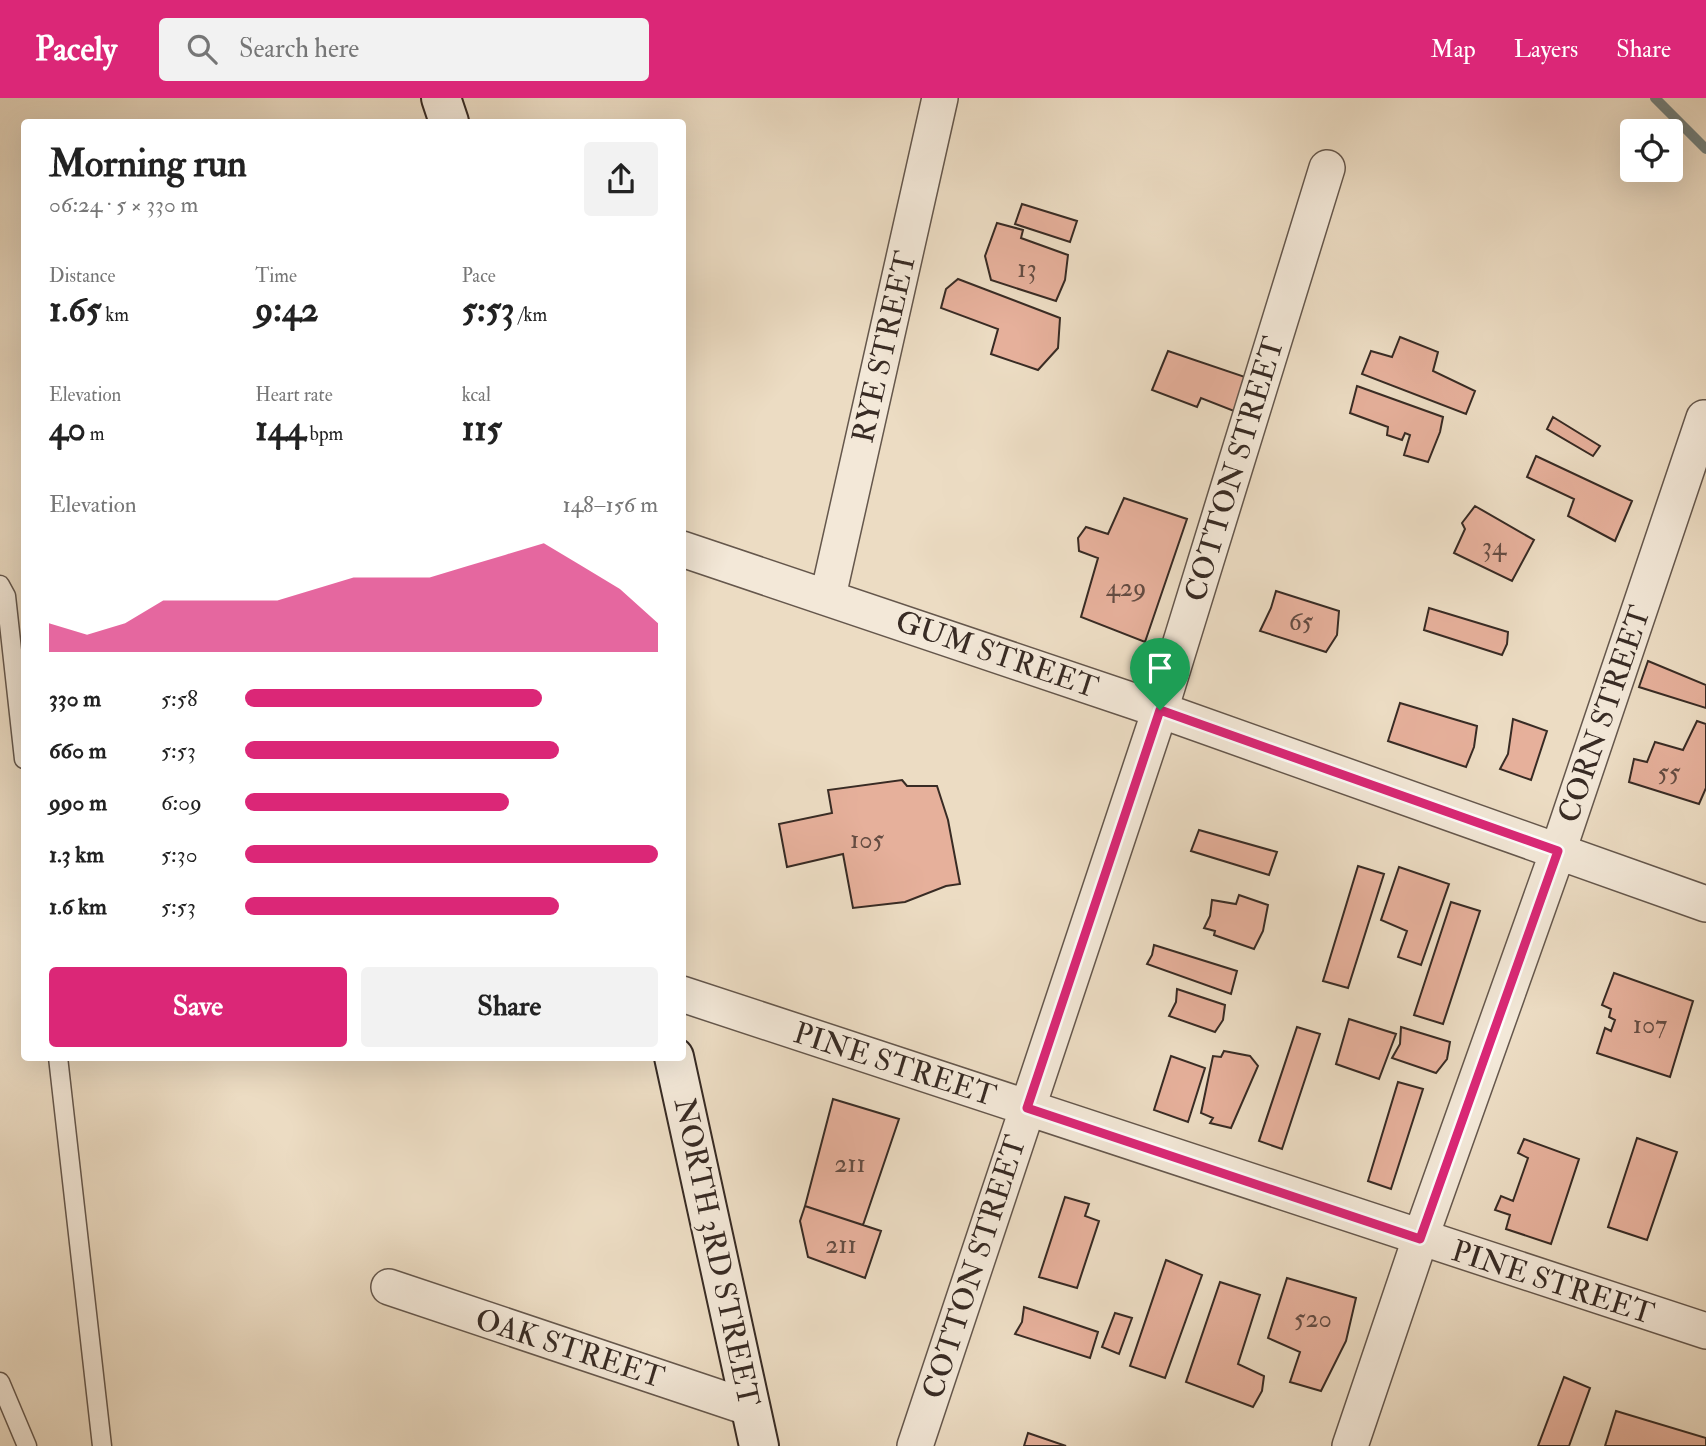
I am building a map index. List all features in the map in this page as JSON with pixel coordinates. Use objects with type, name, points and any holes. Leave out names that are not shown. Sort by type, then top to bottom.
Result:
[{"type":"main road","points":[[441,98],[448,119]]},
{"type":"main road","name":"NORTH 3RD STREET","points":[[675,1061],[760,1446]]},
{"type":"street","name":"RYE STREET","points":[[828,596],[940,98]]},
{"type":"street","name":"COTTON STREET","points":[[915,1446],[1160,710],[1327,169]]},
{"type":"street","name":"CORN STREET","points":[[1350,1446],[1420,1239],[1558,851],[1704,418]]},
{"type":"street","name":"GUM STREET","points":[[686,549],[1160,710],[1706,904]]},
{"type":"street","name":"PINE STREET","points":[[686,995],[1706,1331]]},
{"type":"street","name":"OAK STREET","points":[[389,1287],[750,1408]]},
{"type":"lane","points":[[0,585],[6,596],[21,732]]},
{"type":"lane","points":[[58,1061],[102,1446]]},
{"type":"lane","points":[[0,1382],[27,1446]]},
{"type":"building","points":[[1022,204],[1077,221],[1070,242],[1015,224]]},
{"type":"building","points":[[997,223],[1023,230],[1021,238],[1068,255],[1065,280],[1056,301],[991,280],[985,256]]},
{"type":"building","points":[[958,279],[1060,318],[1058,348],[1038,370],[991,354],[998,329],[941,308],[946,289]]},
{"type":"building","points":[[1400,337],[1438,352],[1433,371],[1475,391],[1466,414],[1362,374],[1371,351],[1392,357]]},
{"type":"building","points":[[1168,351],[1251,379],[1239,413],[1201,398],[1197,407],[1152,390]]},
{"type":"building","points":[[1357,386],[1443,417],[1428,462],[1404,455],[1410,435],[1405,433],[1402,440],[1387,435],[1388,427],[1350,413]]},
{"type":"building","points":[[1553,417],[1600,446],[1593,456],[1547,429]]},
{"type":"building","points":[[1536,456],[1632,501],[1615,541],[1568,516],[1574,499],[1527,477]]},
{"type":"building","points":[[1124,498],[1187,519],[1145,642],[1081,617],[1098,558],[1079,551],[1078,538],[1086,527],[1108,534]]},
{"type":"building","points":[[1475,506],[1534,540],[1512,581],[1454,553],[1465,529],[1462,523]]},
{"type":"building","points":[[1276,591],[1339,611],[1337,635],[1326,652],[1260,631]]},
{"type":"building","points":[[1429,608],[1508,632],[1502,655],[1424,630]]},
{"type":"building","points":[[1648,661],[1706,685],[1706,708],[1639,687]]},
{"type":"building","points":[[1400,703],[1477,726],[1474,747],[1466,767],[1388,741]]},
{"type":"building","points":[[1513,719],[1547,731],[1531,780],[1500,769],[1508,754]]},
{"type":"building","points":[[1697,721],[1706,724],[1706,788],[1699,804],[1629,782],[1634,759],[1647,762],[1655,742],[1683,750]]},
{"type":"building","points":[[902,780],[907,786],[937,786],[948,820],[960,884],[946,886],[905,902],[853,908],[843,854],[787,867],[779,824],[832,813],[828,790]]},
{"type":"building","points":[[1199,830],[1277,852],[1269,875],[1191,851]]},
{"type":"building","points":[[1358,866],[1384,874],[1348,988],[1323,981]]},
{"type":"building","points":[[1399,867],[1449,884],[1421,965],[1398,957],[1407,931],[1381,920]]},
{"type":"building","points":[[1239,895],[1268,905],[1263,931],[1254,949],[1214,935],[1215,931],[1204,928],[1210,916],[1212,900],[1236,904]]},
{"type":"building","points":[[1451,902],[1480,911],[1443,1024],[1414,1015]]},
{"type":"building","points":[[1154,945],[1237,971],[1231,994],[1147,964]]},
{"type":"building","points":[[1614,973],[1693,1001],[1670,1077],[1597,1053],[1605,1028],[1611,1031],[1615,1020],[1609,1017],[1611,1009],[1602,1005]]},
{"type":"building","points":[[1177,989],[1225,1005],[1223,1020],[1215,1032],[1169,1016],[1176,1002]]},
{"type":"building","points":[[1349,1019],[1396,1034],[1379,1079],[1336,1064]]},
{"type":"building","points":[[1297,1027],[1320,1034],[1282,1149],[1259,1141]]},
{"type":"building","points":[[1401,1027],[1450,1042],[1447,1059],[1436,1073],[1392,1058],[1400,1044]]},
{"type":"building","points":[[1224,1051],[1250,1056],[1258,1066],[1231,1128],[1210,1123],[1213,1118],[1201,1113],[1213,1056],[1221,1057]]},
{"type":"building","points":[[1171,1056],[1205,1068],[1188,1122],[1154,1110]]},
{"type":"building","points":[[1398,1082],[1423,1089],[1391,1189],[1368,1181]]},
{"type":"building","points":[[833,1099],[899,1119],[863,1225],[805,1206]]},
{"type":"building","points":[[1637,1138],[1677,1152],[1647,1240],[1608,1227]]},
{"type":"building","points":[[1524,1139],[1579,1159],[1551,1244],[1506,1229],[1510,1215],[1495,1210],[1501,1196],[1513,1201],[1528,1158],[1518,1153]]},
{"type":"building","points":[[1065,1197],[1089,1204],[1085,1216],[1099,1221],[1077,1288],[1039,1277]]},
{"type":"building","points":[[805,1206],[881,1231],[865,1278],[808,1257],[800,1221]]},
{"type":"building","points":[[1166,1260],[1202,1275],[1165,1378],[1130,1366]]},
{"type":"building","points":[[1287,1278],[1356,1298],[1346,1341],[1321,1391],[1290,1382],[1300,1352],[1268,1338]]},
{"type":"building","points":[[1220,1282],[1260,1295],[1238,1364],[1264,1376],[1262,1391],[1253,1407],[1186,1382]]},
{"type":"building","points":[[1024,1307],[1098,1332],[1090,1358],[1015,1334],[1022,1322]]},
{"type":"building","points":[[1115,1313],[1132,1318],[1119,1354],[1102,1347]]},
{"type":"building","points":[[1564,1377],[1590,1388],[1569,1446],[1538,1446]]},
{"type":"building","points":[[1616,1411],[1706,1438],[1706,1446],[1605,1446]]},
{"type":"building","points":[[1028,1433],[1066,1446],[1024,1446]]},
{"type":"waterway","points":[[1655,98],[1706,149]]},
{"type":"route","points":[[1160,710],[1558,851],[1420,1239],[1027,1108],[1160,710]]}]
